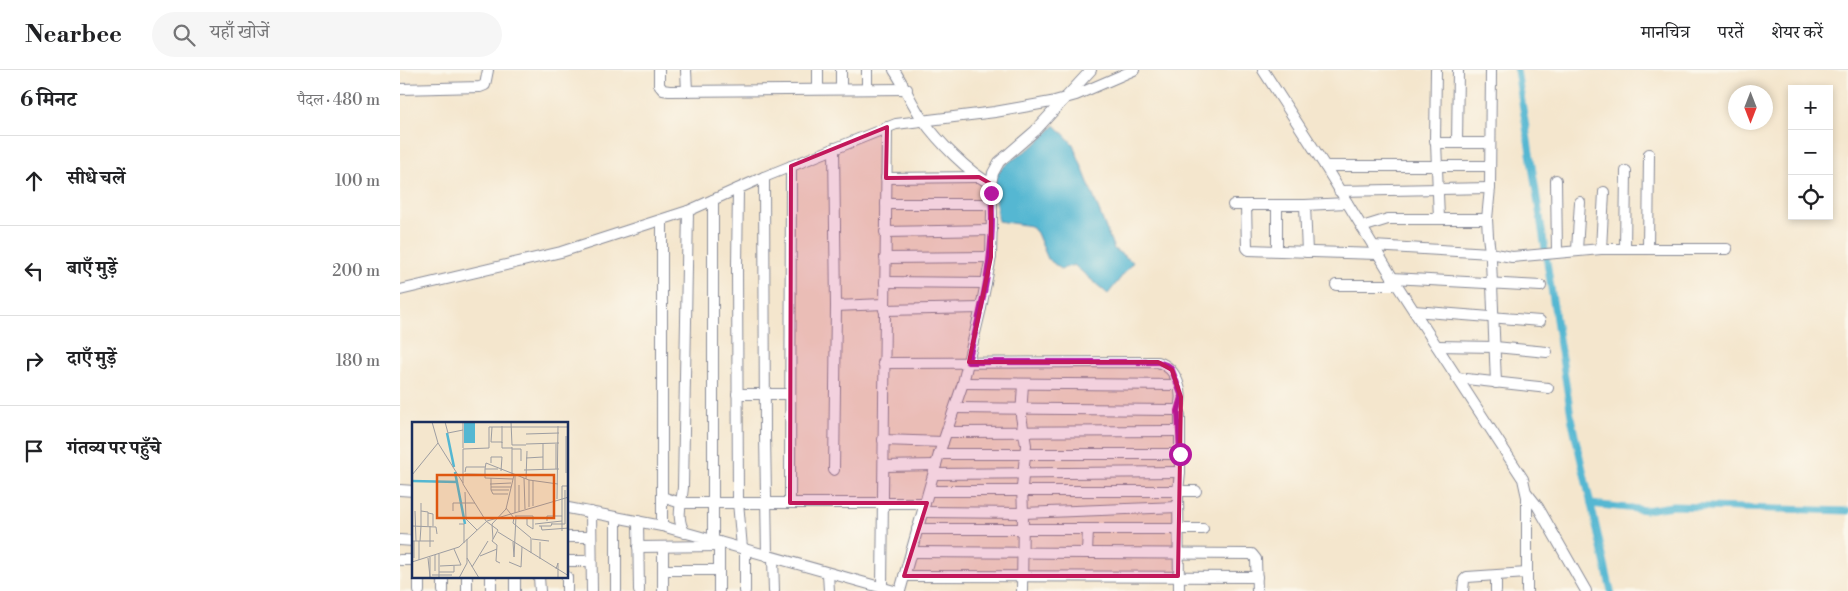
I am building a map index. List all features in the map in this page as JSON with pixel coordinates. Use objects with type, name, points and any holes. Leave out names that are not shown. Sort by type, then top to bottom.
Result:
[{"type":"street","points":[[400,89],[480,87],[485,85],[488,70]]},
{"type":"street","points":[[659,70],[659,85],[661,88],[669,91],[907,89]]},
{"type":"street","points":[[686,70],[686,90]]},
{"type":"street","points":[[818,70],[818,90]]},
{"type":"street","points":[[841,70],[841,89]]},
{"type":"street","points":[[867,70],[867,89]]},
{"type":"street","points":[[894,70],[907,89],[923,120],[978,177],[991,184]]},
{"type":"street","points":[[900,591],[939,454],[963,383],[981,308],[991,257],[991,184],[993,173],[999,162],[1035,131],[1091,70]]},
{"type":"street","points":[[400,290],[561,252],[662,220],[688,211],[764,177],[887,127],[923,120],[1028,107],[1063,99],[1134,70]]},
{"type":"street","points":[[1263,70],[1325,166],[1394,282],[1523,479],[1527,493],[1527,591]]},
{"type":"street","points":[[1436,70],[1434,137],[1438,166],[1439,219]]},
{"type":"street","points":[[1457,143],[1458,70]]},
{"type":"street","points":[[1491,70],[1490,188],[1487,220],[1494,317],[1496,383]]},
{"type":"street","points":[[882,587],[887,127]]},
{"type":"street","points":[[1436,142],[1490,143]]},
{"type":"street","points":[[834,148],[836,306],[834,470]]},
{"type":"street","points":[[1648,249],[1649,154]]},
{"type":"street","points":[[790,503],[791,166]]},
{"type":"street","points":[[1325,166],[1490,166]]},
{"type":"street","points":[[1625,249],[1626,171]]},
{"type":"street","points":[[764,177],[767,503],[774,591]]},
{"type":"street","points":[[886,178],[978,177]]},
{"type":"street","points":[[1552,252],[1556,180]]},
{"type":"street","points":[[1339,191],[1490,188]]},
{"type":"street","points":[[738,189],[738,502],[745,591]]},
{"type":"street","points":[[1601,249],[1604,192]]},
{"type":"street","points":[[713,200],[714,503],[719,591]]},
{"type":"street","points":[[1577,250],[1580,202]]},
{"type":"street","points":[[1233,205],[1347,203]]},
{"type":"street","points":[[886,204],[992,204]]},
{"type":"street","points":[[1277,204],[1277,250]]},
{"type":"street","points":[[1246,205],[1247,249],[1307,252],[1375,250],[1490,253],[1512,256],[1601,249],[1727,249]]},
{"type":"street","points":[[1305,205],[1307,252]]},
{"type":"street","points":[[685,533],[680,518],[683,487],[688,211]]},
{"type":"street","points":[[1362,228],[1388,219],[1487,220]]},
{"type":"street","points":[[662,220],[662,526]]},
{"type":"street","points":[[885,232],[992,230]]},
{"type":"street","points":[[885,258],[991,257]]},
{"type":"street","points":[[885,282],[986,283]]},
{"type":"street","points":[[1336,284],[1492,282],[1541,286]]},
{"type":"street","points":[[836,306],[981,308]]},
{"type":"street","points":[[1414,312],[1540,320]]},
{"type":"street","points":[[1437,346],[1495,347],[1547,352]]},
{"type":"street","points":[[883,363],[1158,362],[1169,366],[1182,397],[1178,411],[1180,454],[1178,491],[1179,591]]},
{"type":"street","points":[[1457,378],[1548,388]]},
{"type":"street","points":[[963,383],[1178,385]]},
{"type":"street","points":[[1022,591],[1022,491],[1025,454],[1022,421],[1023,384]]},
{"type":"street","points":[[737,394],[790,394]]},
{"type":"street","points":[[955,408],[1178,411]]},
{"type":"street","points":[[883,440],[1024,432],[1179,431]]},
{"type":"street","points":[[939,454],[1180,454]]},
{"type":"street","points":[[884,466],[1023,473],[1180,472]]},
{"type":"street","points":[[929,492],[1196,491]]},
{"type":"street","points":[[1527,493],[1538,508],[1586,591]]},
{"type":"street","points":[[662,497],[681,503],[882,503],[1023,513],[1178,507]]},
{"type":"street","points":[[569,508],[662,526],[828,574],[858,586],[882,587],[894,591]]},
{"type":"street","points":[[591,512],[592,591]]},
{"type":"street","points":[[616,517],[616,591]]},
{"type":"street","points":[[638,521],[639,591]]},
{"type":"street","points":[[917,530],[1203,529]]},
{"type":"street","points":[[1087,552],[1088,530]]},
{"type":"street","points":[[569,537],[591,537]]},
{"type":"street","points":[[638,547],[717,543]]},
{"type":"street","points":[[663,547],[664,591]]},
{"type":"street","points":[[911,552],[1252,554],[1256,559],[1257,591]]},
{"type":"street","points":[[569,561],[591,561]]},
{"type":"street","points":[[663,570],[719,570]]},
{"type":"street","points":[[1463,591],[1464,580],[1467,577],[1527,573]]},
{"type":"street","points":[[828,574],[829,591]]},
{"type":"street","points":[[904,576],[1257,577]]},
{"type":"street","points":[[1496,576],[1496,591]]},
{"type":"street","points":[[418,578],[418,591]]},
{"type":"street","points":[[443,578],[443,591]]},
{"type":"street","points":[[467,578],[467,591]]},
{"type":"street","points":[[491,578],[491,591]]},
{"type":"street","points":[[515,578],[515,591]]},
{"type":"street","points":[[540,578],[540,591]]},
{"type":"street","points":[[567,578],[567,591]]},
{"type":"highlighted area","points":[[887,127],[886,178],[979,177],[991,184],[991,257],[969,362],[1158,362],[1172,370],[1181,397],[1178,576],[904,576],[927,503],[790,503],[791,166]]},
{"type":"water","points":[[1055,125],[1073,144],[1114,249],[1133,262],[1108,294],[1074,265],[1061,269],[1048,259],[1037,233],[1031,226],[998,221],[994,178],[1008,163],[1036,144]]},
{"type":"waterway","points":[[1517,70],[1572,422],[1611,591]]},
{"type":"waterway","points":[[1591,504],[1646,510],[1672,506],[1848,511]]},
{"type":"route","points":[[991,193],[991,257],[968,362],[1158,362],[1169,366],[1175,375],[1182,397],[1178,411],[1180,415],[1180,454]]}]
